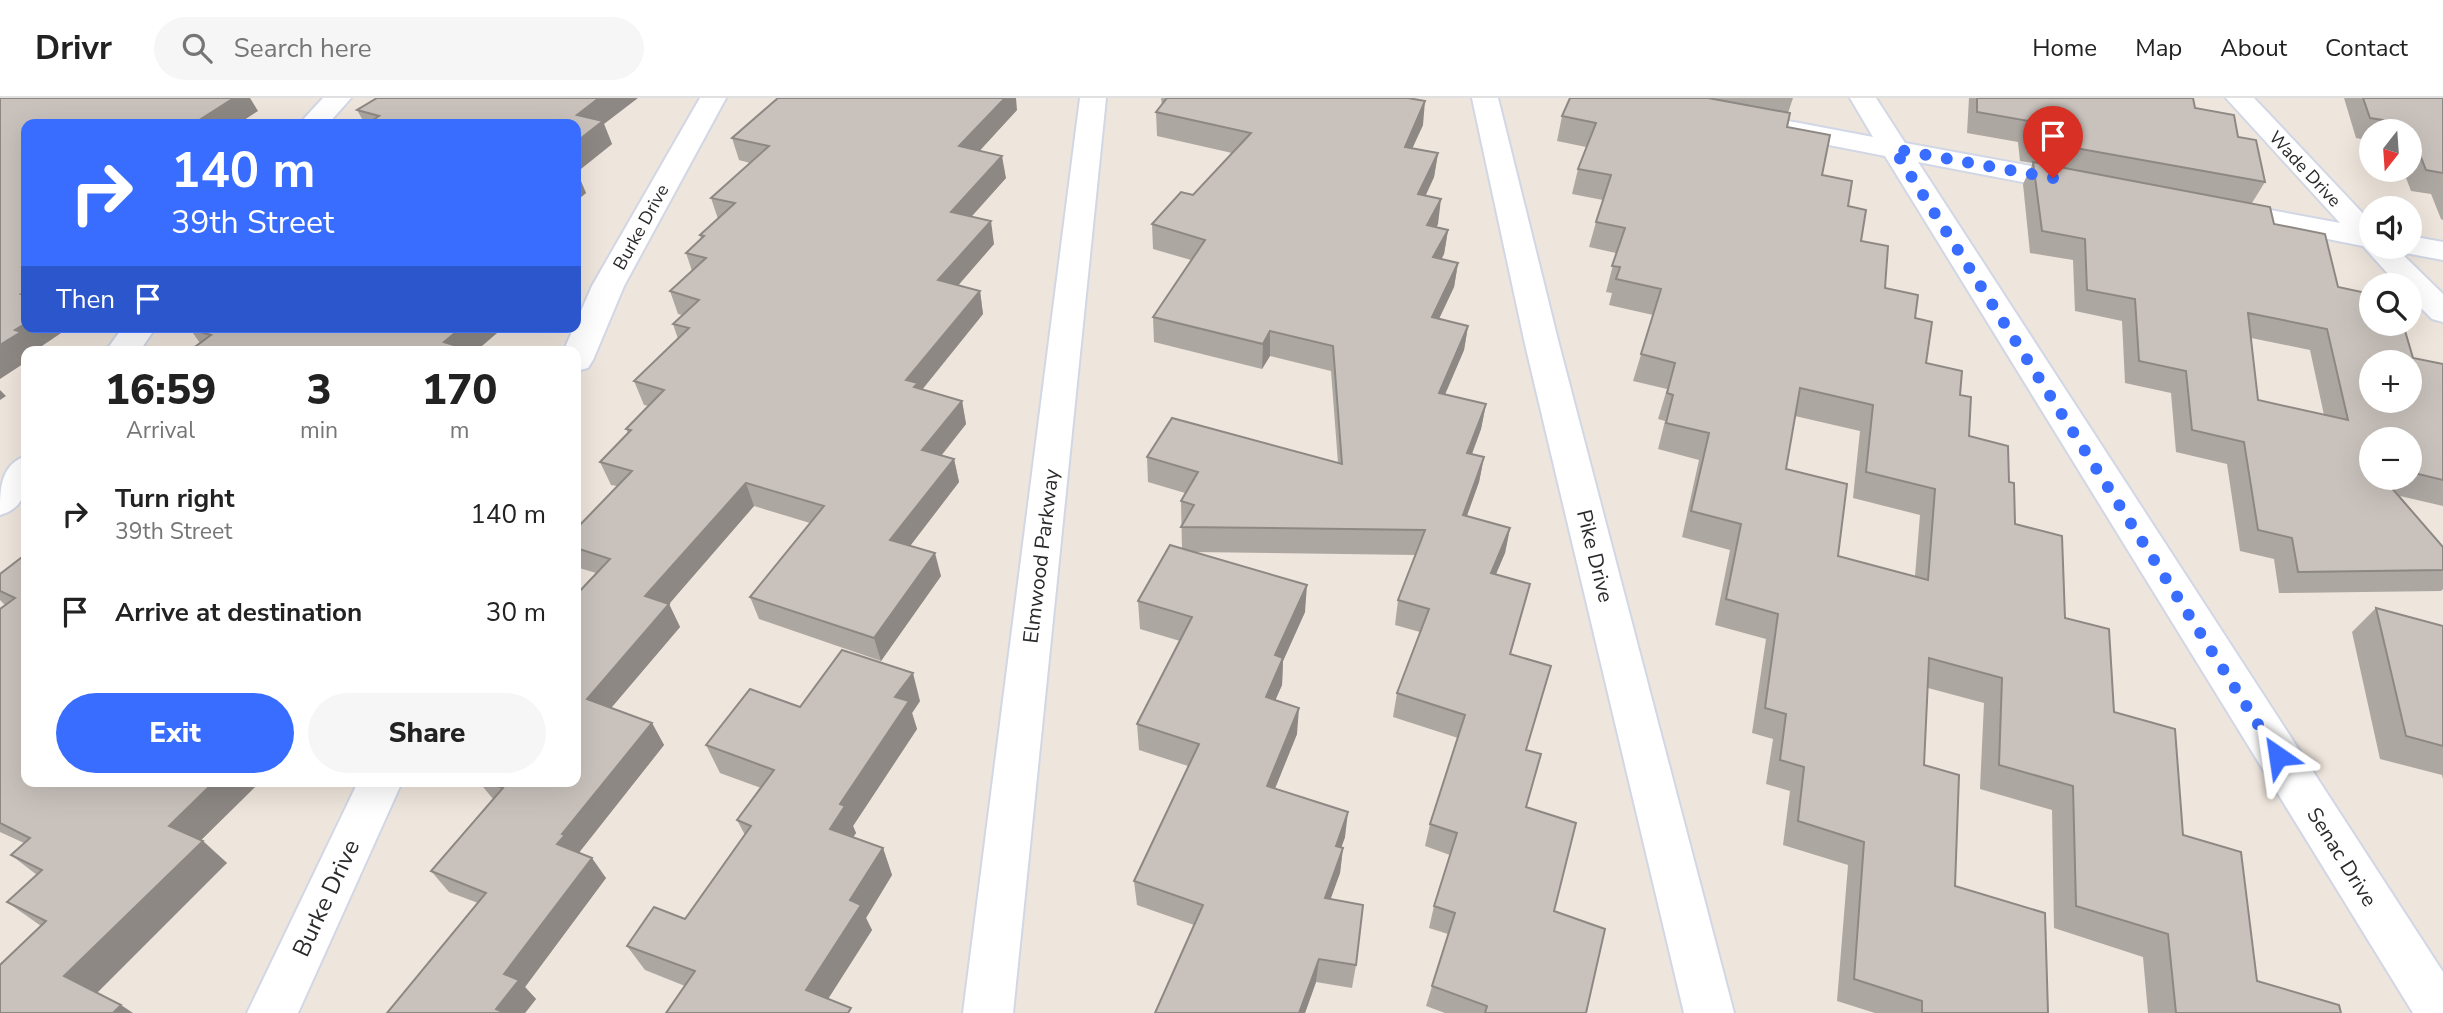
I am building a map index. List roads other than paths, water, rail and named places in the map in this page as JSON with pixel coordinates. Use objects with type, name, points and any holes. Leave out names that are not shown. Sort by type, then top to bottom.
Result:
[{"type":"street","points":[[318,119],[338,98]]},
{"type":"street","name":"Burke Drive","points":[[581,348],[608,286],[713,98]]},
{"type":"street","name":"Elmwood Parkway","points":[[988,1013],[1093,98]]},
{"type":"street","name":"Pike Drive","points":[[1485,98],[1542,344],[1709,1013]]},
{"type":"street","name":"Senac Drive","points":[[1863,98],[2441,1013]]},
{"type":"street","name":"Wade Drive","points":[[2239,98],[2359,226]]},
{"type":"street","points":[[1746,121],[2112,190]]},
{"type":"street","points":[[2193,205],[2359,238]]},
{"type":"street","points":[[2422,247],[2443,251]]},
{"type":"street","name":"Wade Drive","points":[[2391,259],[2443,312]]},
{"type":"street","points":[[0,502],[21,476]]},
{"type":"street","name":"Burke Drive","points":[[272,1013],[378,787]]}]
